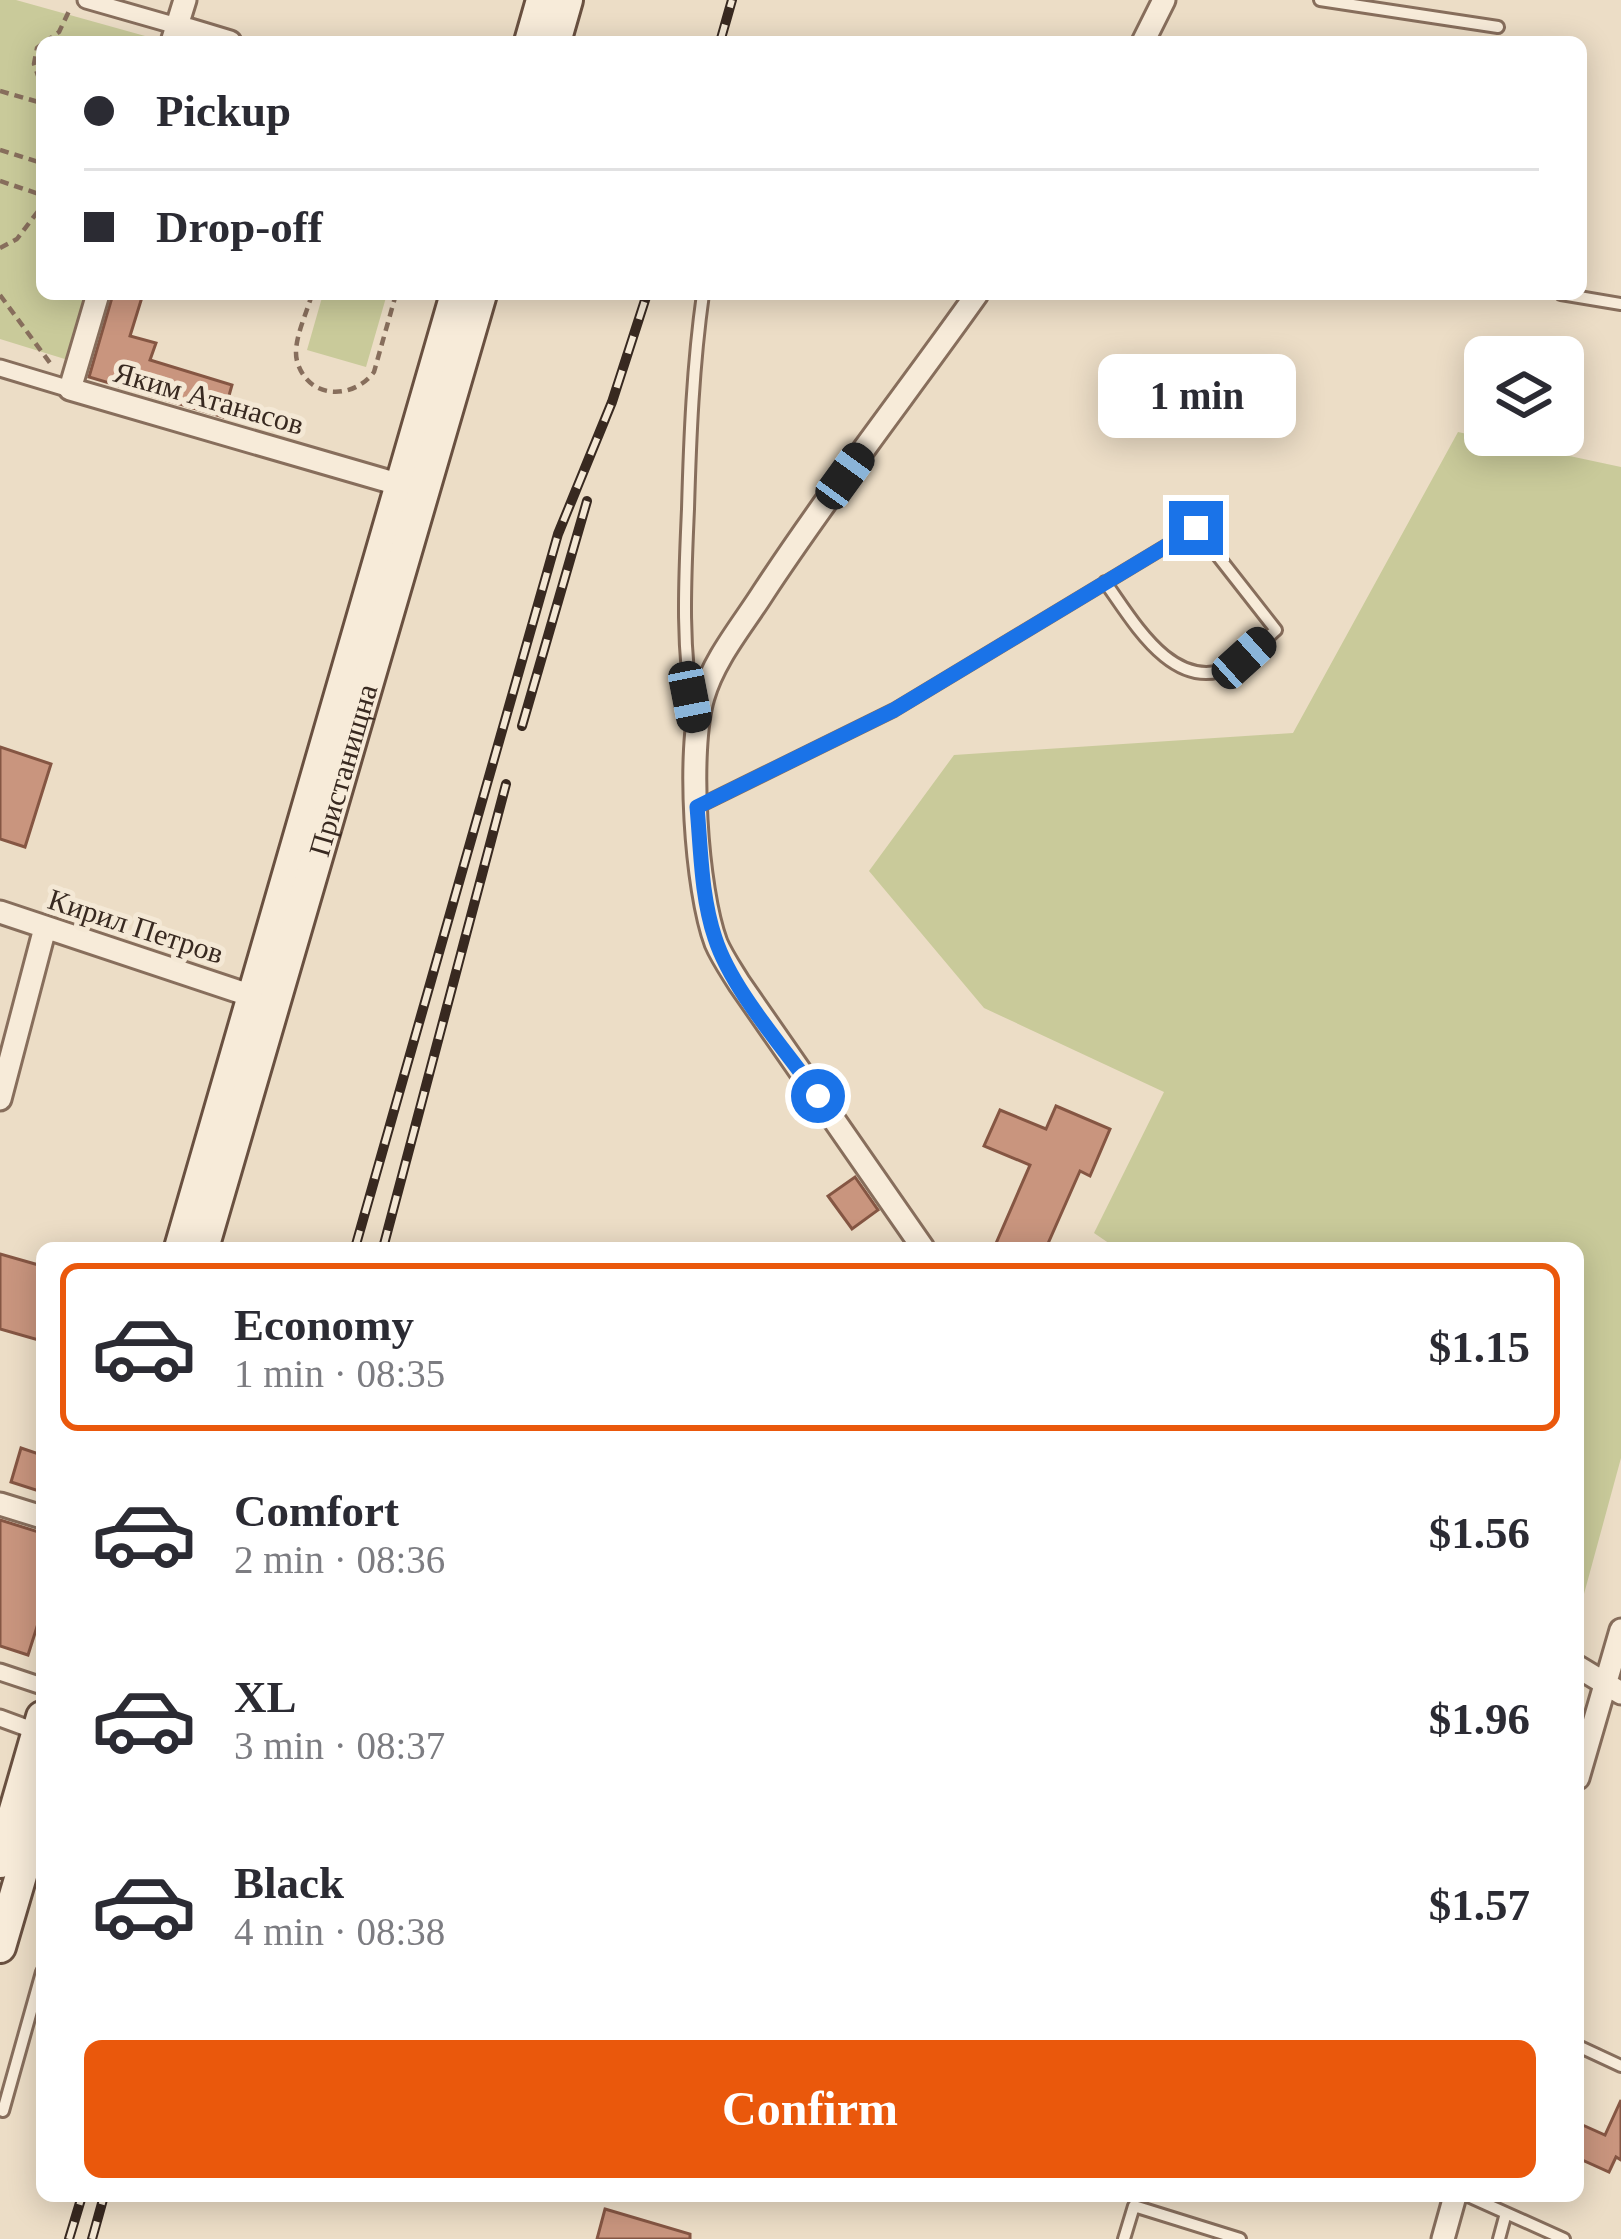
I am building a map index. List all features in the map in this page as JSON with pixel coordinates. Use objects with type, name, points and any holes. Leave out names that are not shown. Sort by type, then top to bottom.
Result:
[{"type":"main road","points":[[532,36],[542,0]]},
{"type":"main road","points":[[557,36],[567,0]]},
{"type":"main road","name":"Пристанищна","points":[[182,1242],[454,300]]},
{"type":"main road","name":"Пристанищна","points":[[205,1242],[479,300]]},
{"type":"main road","points":[[0,1862],[36,1739]]},
{"type":"main road","points":[[0,1946],[36,1824]]},
{"type":"street","points":[[86,0],[174,34],[185,0]]},
{"type":"street","points":[[1146,36],[1164,0]]},
{"type":"street","points":[[70,389],[96,300]]},
{"type":"street","points":[[919,1242],[739,983],[717,944],[706,906],[696,728],[704,694],[730,644],[791,550],[973,300]]},
{"type":"street","name":"Яким Атанасов","points":[[0,368],[401,485]]},
{"type":"street","name":"Кирил Петров","points":[[0,912],[253,996]]},
{"type":"street","points":[[0,1099],[45,928]]},
{"type":"street","points":[[0,1504],[36,1515]]},
{"type":"street","points":[[1584,1763],[1613,1689],[1621,1630]]},
{"type":"street","points":[[1584,1671],[1613,1689]]},
{"type":"street","points":[[0,1672],[36,1684]]},
{"type":"street","points":[[0,1718],[36,1724]]},
{"type":"street","points":[[1443,2239],[1453,2202]]},
{"type":"lane","points":[[1320,0],[1498,27]]},
{"type":"lane","points":[[1587,298],[1621,304]]},
{"type":"lane","points":[[696,728],[684,666],[685,599],[691,423],[703,300]]},
{"type":"lane","points":[[697,807],[894,710],[1105,582],[1196,528],[1276,630],[1227,670],[1182,667],[1163,657],[1105,582]]},
{"type":"lane","points":[[3,2110],[36,1993]]},
{"type":"lane","points":[[1584,2049],[1621,2066]]},
{"type":"lane","points":[[1481,2202],[1564,2239]]},
{"type":"lane","points":[[1124,2239],[1134,2206],[1240,2239]]},
{"type":"lane","points":[[1498,2239],[1506,2213]]},
{"type":"path","points":[[54,36],[73,0]]},
{"type":"path","points":[[0,91],[36,101]]},
{"type":"path","points":[[0,149],[36,161]]},
{"type":"path","points":[[0,181],[36,193]]},
{"type":"path","points":[[0,248],[17,239],[36,214]]},
{"type":"path","points":[[0,295],[70,389]]},
{"type":"path","points":[[310,300],[297,348],[298,362],[314,384],[344,394],[374,372],[394,300]]},
{"type":"green space","points":[[0,0],[16,0],[145,36],[36,36],[36,300],[86,300],[68,360],[0,339]]},
{"type":"green space","points":[[321,300],[385,300],[366,367],[307,350]]},
{"type":"green space","points":[[1458,432],[1464,433],[1464,456],[1570,456],[1621,467],[1621,1458],[1584,1594],[1584,1242],[1107,1242],[1094,1233],[1164,1092],[984,1008],[869,871],[954,755],[1293,733]]},
{"type":"building","points":[[111,300],[141,300],[130,336],[156,343],[150,360],[232,385],[223,417],[89,377]]},
{"type":"building","points":[[0,747],[51,764],[25,847],[0,839]]},
{"type":"building","points":[[1056,1106],[1110,1129],[1090,1176],[1080,1171],[1049,1242],[997,1242],[1030,1165],[984,1146],[1000,1110],[1046,1129]]},
{"type":"building","points":[[855,1177],[878,1210],[852,1229],[828,1196]]},
{"type":"building","points":[[0,1254],[36,1264],[36,1339],[0,1329]]},
{"type":"building","points":[[21,1448],[36,1453],[36,1490],[11,1482]]},
{"type":"building","points":[[0,1520],[36,1531],[36,1630],[28,1655],[0,1646]]},
{"type":"building","points":[[1621,2100],[1621,2160],[1616,2157],[1609,2172],[1584,2161],[1584,2126],[1605,2135]]},
{"type":"building","points":[[605,2209],[690,2234],[690,2239],[597,2239]]},
{"type":"railway","points":[[722,36],[732,0]]},
{"type":"railway","points":[[357,1242],[558,534],[612,402],[645,300]]},
{"type":"railway","points":[[522,726],[587,501]]},
{"type":"railway","points":[[385,1242],[506,784]]},
{"type":"railway","points":[[69,2239],[80,2202]]},
{"type":"railway","points":[[92,2239],[102,2202]]},
{"type":"route","points":[[818,1096],[717,944],[706,906],[697,807],[894,710],[1196,528]]}]
